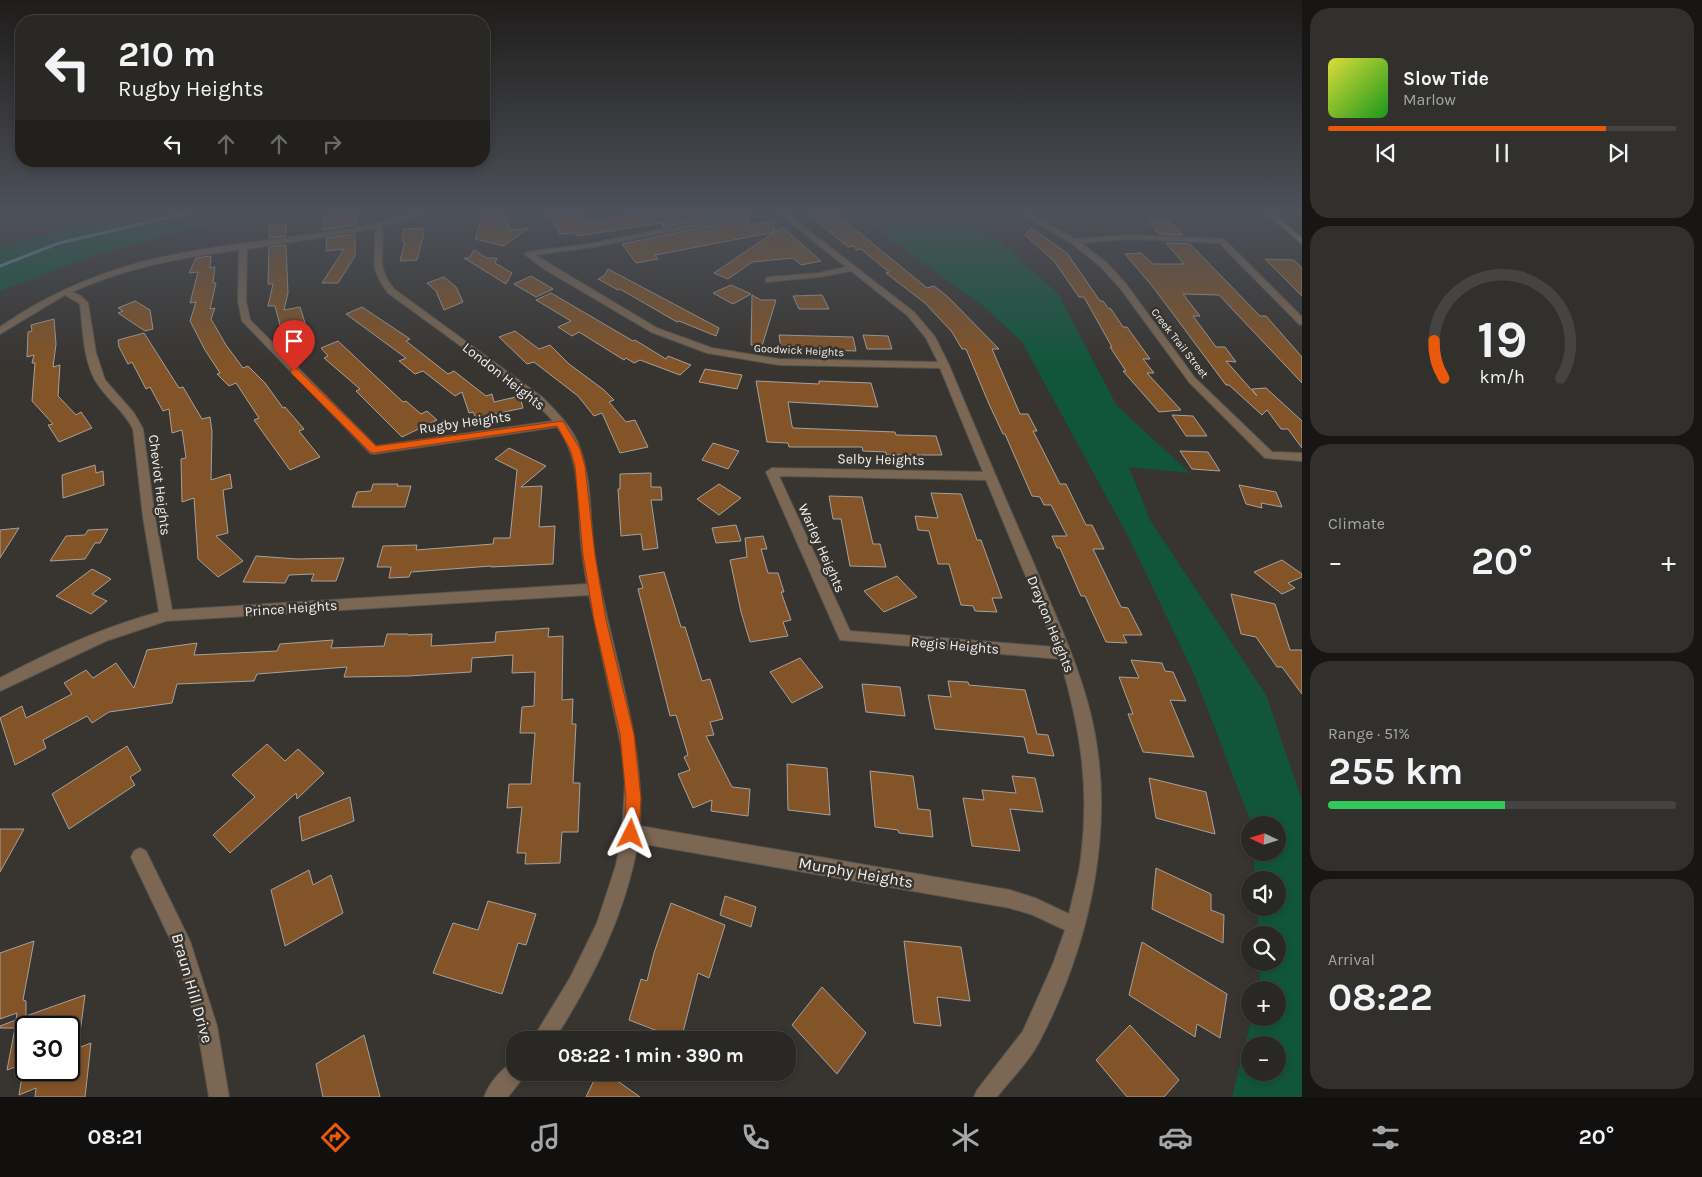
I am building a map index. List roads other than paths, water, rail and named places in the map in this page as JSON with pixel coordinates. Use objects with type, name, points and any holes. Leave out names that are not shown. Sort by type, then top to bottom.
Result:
[{"type":"street","points":[[0,331],[29,312],[66,292],[89,282],[147,264]]},
{"type":"street","name":"Rugby Heights","points":[[243,264],[242,301],[246,321],[374,450],[560,423]]},
{"type":"street","name":"London Heights","points":[[377,264],[384,283],[391,291],[529,391],[560,423],[575,449],[580,466],[589,555],[600,620],[627,734],[633,798],[631,834],[622,878],[609,918],[591,959],[568,1002],[548,1031]]},
{"type":"street","name":"Goodwick Heights","points":[[543,264],[654,330],[710,350],[779,362],[944,365]]},
{"type":"street","name":"Drayton Heights","points":[[849,264],[898,303],[921,325],[930,337],[944,365],[1065,654],[1081,705],[1090,753],[1093,804],[1090,858],[1076,926],[1062,967],[1030,1038],[984,1097]]},
{"type":"street","name":"Creek Trail Street","points":[[1103,264],[1123,286],[1192,380],[1269,455],[1302,457]]},
{"type":"street","points":[[1244,264],[1302,322]]},
{"type":"street","points":[[769,280],[819,275],[854,268]]},
{"type":"street","name":"Cheviot Heights","points":[[66,292],[84,303],[95,366],[99,378],[105,388],[134,417],[138,429],[148,517],[166,616]]},
{"type":"street","name":"Selby Heights","points":[[772,472],[991,476]]},
{"type":"street","name":"Warley Heights","points":[[772,472],[844,636]]},
{"type":"street","name":"Prince Heights","points":[[0,685],[90,640],[166,616],[596,589]]},
{"type":"street","name":"Regis Heights","points":[[844,636],[1065,654]]},
{"type":"street","name":"Murphy Heights","points":[[631,834],[1010,899],[1035,907],[1076,926]]},
{"type":"street","name":"Braun Hill Drive","points":[[140,857],[181,941],[207,1026],[219,1097]]},
{"type":"street","points":[[494,1097],[507,1081]]},
{"type":"waterway","points":[[0,266],[5,264]]}]
